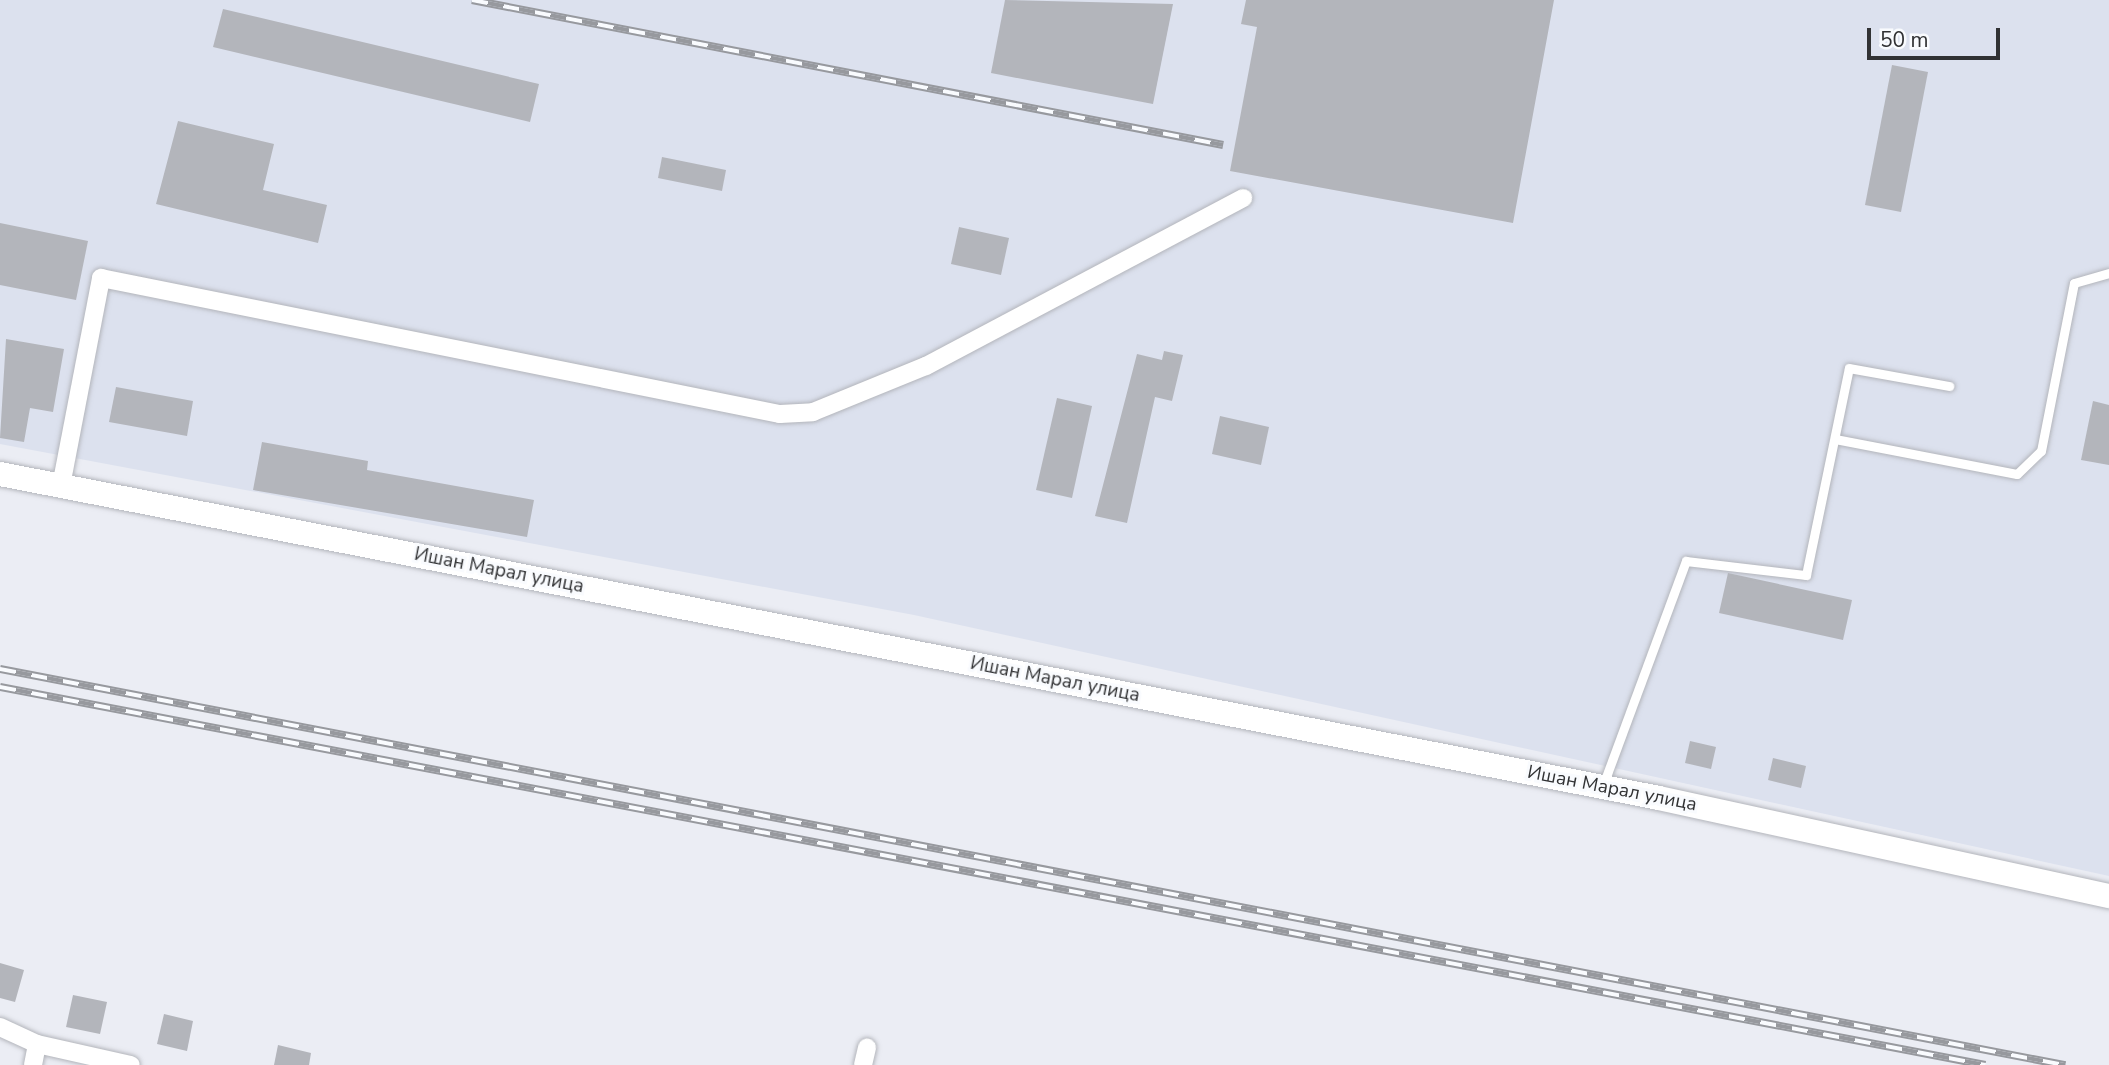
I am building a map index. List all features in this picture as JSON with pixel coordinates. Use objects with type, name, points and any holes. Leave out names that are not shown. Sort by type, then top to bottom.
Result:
[{"type":"main road","name":"Ишан Марал улица","points":[[0,474],[1602,787],[2109,895]]},
{"type":"street","points":[[61,486],[101,278],[780,414],[813,412],[926,366],[1243,198]]},
{"type":"street","points":[[0,1027],[37,1044],[131,1065]]},
{"type":"street","points":[[33,1065],[37,1044]]},
{"type":"lane","points":[[1835,439],[2017,474],[2041,451],[2074,283],[2109,273]]},
{"type":"lane","points":[[1602,787],[1686,561],[1806,575],[1850,368],[1949,386]]},
{"type":"shaded area","points":[[0,0],[2109,0],[2109,876],[914,615],[0,444]]},
{"type":"building","points":[[1005,0],[1173,4],[1153,104],[991,73]]},
{"type":"building","points":[[1246,0],[1554,0],[1513,223],[1230,171],[1257,27],[1241,24]]},
{"type":"building","points":[[223,9],[539,84],[530,122],[213,47]]},
{"type":"building","points":[[1892,65],[1928,72],[1901,212],[1865,205]]},
{"type":"building","points":[[178,121],[274,144],[263,190],[327,205],[318,243],[156,204]]},
{"type":"building","points":[[662,157],[726,170],[722,191],[658,178]]},
{"type":"building","points":[[0,223],[88,241],[76,300],[0,285]]},
{"type":"building","points":[[959,227],[1009,238],[1001,275],[951,264]]},
{"type":"building","points":[[6,339],[64,349],[53,412],[30,408],[24,442],[0,438]]},
{"type":"building","points":[[1164,351],[1183,355],[1172,401],[1155,397],[1127,523],[1095,516],[1137,354],[1162,360]]},
{"type":"building","points":[[116,387],[193,401],[187,436],[109,422]]},
{"type":"building","points":[[1057,398],[1092,406],[1072,498],[1036,490]]},
{"type":"building","points":[[2093,401],[2109,405],[2109,465],[2081,460]]},
{"type":"building","points":[[1220,416],[1269,427],[1261,465],[1212,454]]},
{"type":"building","points":[[262,442],[368,461],[367,470],[534,500],[527,537],[253,490]]},
{"type":"building","points":[[1728,573],[1852,600],[1843,640],[1719,613]]},
{"type":"building","points":[[1690,741],[1716,747],[1711,769],[1685,763]]},
{"type":"building","points":[[1773,758],[1806,766],[1801,788],[1768,780]]},
{"type":"building","points":[[0,963],[24,970],[15,1002],[0,998]]},
{"type":"building","points":[[73,995],[107,1002],[100,1034],[66,1027]]},
{"type":"building","points":[[164,1014],[193,1021],[187,1051],[157,1044]]},
{"type":"building","points":[[278,1045],[311,1053],[309,1065],[274,1065]]},
{"type":"railway","points":[[472,0],[1223,145]]},
{"type":"railway","points":[[0,669],[2065,1065]]},
{"type":"railway","points":[[0,687],[1985,1065]]}]
